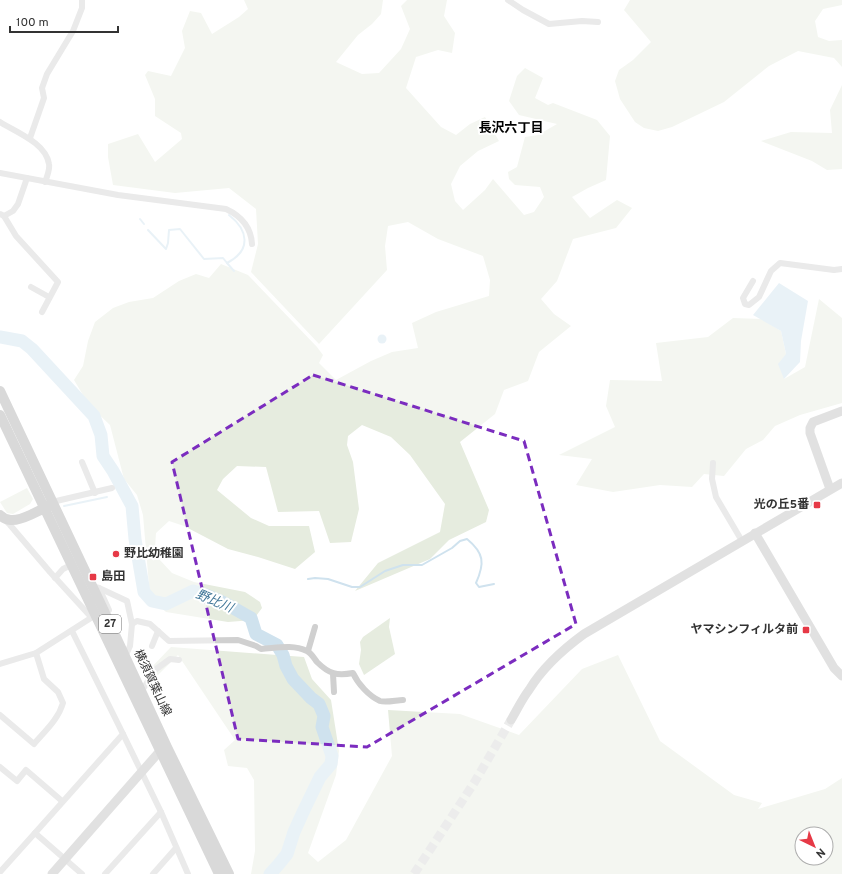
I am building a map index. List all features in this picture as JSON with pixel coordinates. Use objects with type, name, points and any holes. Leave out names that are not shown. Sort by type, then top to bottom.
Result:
[{"type":"main road","name":"横須賀葉山線","points":[[0,392],[48,505],[71,565],[125,657],[139,695]]},
{"type":"main road","name":"横須賀葉山線","points":[[0,415],[48,505],[96,587],[100,613],[164,749],[219,874]]},
{"type":"main road","points":[[0,516],[7,520],[16,520],[48,505]]},
{"type":"main road","name":"横須賀葉山線","points":[[164,749],[229,874]]},
{"type":"street","points":[[30,138],[44,98],[42,88],[47,74],[73,31],[82,8],[82,0]]},
{"type":"street","points":[[508,0],[523,10],[550,24],[582,21],[598,22]]},
{"type":"street","points":[[0,122],[30,138],[45,153],[49,165],[45,182]]},
{"type":"street","points":[[0,173],[118,195],[226,209],[236,214],[245,224],[252,236],[252,244]]},
{"type":"street","points":[[27,178],[18,204],[13,211],[2,215],[16,236],[58,282],[42,312]]},
{"type":"street","points":[[753,281],[743,298],[745,304],[749,306],[759,297],[771,272],[780,264],[842,270]]},
{"type":"street","points":[[31,287],[49,297]]},
{"type":"street","points":[[830,489],[810,433],[810,428],[813,422],[842,410]]},
{"type":"street","points":[[82,462],[95,493]]},
{"type":"street","points":[[713,464],[712,480],[716,497],[742,541]]},
{"type":"street","points":[[512,720],[529,689],[548,664],[565,648],[584,634],[842,483]]},
{"type":"street","points":[[48,505],[112,488]]},
{"type":"street","points":[[0,516],[10,525],[55,578],[100,613],[36,653],[0,664]]},
{"type":"street","points":[[755,533],[834,668],[842,676]]},
{"type":"street","points":[[55,578],[63,569],[71,565]]},
{"type":"street","points":[[96,587],[127,601],[132,624],[130,646],[125,657]]},
{"type":"street","points":[[132,624],[137,621],[150,624],[169,640],[238,640],[261,649],[286,646],[308,651],[332,674],[353,674],[356,681],[364,689],[381,701],[403,700]]},
{"type":"street","points":[[308,651],[315,627]]},
{"type":"street","points":[[152,646],[158,630]]},
{"type":"street","points":[[72,631],[142,772],[188,874]]},
{"type":"street","points":[[0,715],[34,744],[61,712],[63,703],[58,692],[44,679],[36,653]]},
{"type":"street","points":[[139,695],[155,670],[170,659],[179,660]]},
{"type":"street","points":[[332,674],[334,692]]},
{"type":"street","points":[[0,872],[123,734]]},
{"type":"street","points":[[52,874],[164,749]]},
{"type":"street","points":[[0,767],[17,781],[26,770],[62,801]]},
{"type":"street","points":[[105,874],[161,812]]},
{"type":"street","points":[[35,832],[82,874]]},
{"type":"street","points":[[153,874],[176,848]]},
{"type":"highlighted area","points":[[313,375],[524,441],[576,624],[367,747],[238,739],[172,462]]},
{"type":"shaded area","points":[[244,0],[383,0],[381,14],[372,24],[358,35],[336,62],[362,74],[379,73],[401,49],[410,29],[401,6],[407,0],[447,0],[444,16],[455,33],[452,53],[438,50],[416,57],[406,88],[441,127],[456,135],[470,124],[485,117],[499,141],[478,151],[460,166],[451,184],[455,201],[463,210],[485,190],[493,179],[524,215],[534,212],[544,197],[540,187],[515,185],[509,179],[508,172],[517,167],[525,137],[538,135],[557,124],[519,115],[509,101],[517,76],[525,68],[543,78],[535,98],[548,105],[553,103],[597,120],[610,136],[606,180],[572,197],[590,218],[617,200],[632,208],[616,228],[573,239],[557,281],[541,299],[554,314],[571,326],[539,352],[528,381],[504,390],[495,414],[460,442],[489,510],[486,522],[449,540],[430,559],[355,591],[378,563],[440,532],[445,504],[410,455],[391,437],[362,425],[348,436],[347,445],[353,462],[359,509],[351,542],[330,543],[319,511],[278,512],[266,467],[237,466],[223,479],[217,490],[251,518],[269,526],[309,526],[315,552],[295,569],[228,549],[184,526],[169,521],[156,533],[155,548],[159,559],[172,573],[194,582],[245,592],[260,602],[262,608],[253,620],[228,622],[166,612],[150,597],[143,515],[137,495],[124,479],[110,425],[89,405],[74,380],[83,366],[88,341],[95,322],[113,308],[129,302],[153,298],[179,281],[196,274],[209,278],[221,264],[248,275],[317,347],[323,355],[319,363],[336,380],[371,361],[392,352],[418,348],[412,323],[436,312],[489,296],[490,280],[483,256],[438,239],[408,222],[388,226],[385,246],[387,270],[319,344],[251,272],[258,244],[256,209],[229,188],[175,193],[113,185],[108,157],[108,144],[138,134],[155,162],[182,139],[181,133],[155,116],[155,99],[145,75],[148,71],[171,76],[185,48],[182,31],[190,11],[201,13],[212,34],[239,17],[248,9]]},
{"type":"shaded area","points":[[630,0],[842,0],[842,5],[823,9],[815,21],[818,37],[829,41],[842,40],[842,67],[834,58],[798,51],[769,66],[724,102],[672,127],[658,131],[644,128],[635,122],[620,99],[615,81],[619,70],[633,60],[651,42],[624,10]]},
{"type":"shaded area","points":[[842,85],[842,169],[827,170],[812,161],[761,141],[791,132],[832,133],[830,110]]},
{"type":"shaded area","points":[[819,299],[842,318],[842,403],[800,415],[775,426],[763,440],[746,449],[724,476],[704,474],[692,487],[660,485],[613,492],[576,485],[592,459],[559,455],[615,427],[606,406],[610,380],[662,381],[656,343],[708,337],[733,318],[762,319],[781,331],[786,354],[784,379],[805,367]]},
{"type":"shaded area","points":[[27,488],[33,499],[30,504],[13,514],[7,513],[0,502]]},
{"type":"shaded area","points":[[390,618],[389,627],[395,654],[364,675],[359,664],[361,650],[360,642],[363,637]]},
{"type":"shaded area","points":[[171,647],[304,657],[312,679],[331,700],[339,751],[336,775],[308,853],[318,862],[346,840],[392,756],[388,710],[460,714],[519,735],[582,669],[618,655],[660,741],[734,795],[762,803],[758,809],[825,789],[842,778],[842,874],[251,874],[255,851],[254,780],[247,768],[228,766],[224,750],[235,740],[178,655],[156,677],[149,670]]},
{"type":"water","points":[[779,283],[808,301],[801,341],[800,362],[784,379],[778,364],[786,354],[781,331],[753,315]]},
{"type":"water","points":[[380,335],[384,335],[386,339],[384,343],[380,343],[378,341],[378,337]]},
{"type":"waterway","points":[[148,230],[166,249],[169,230],[180,229],[204,259],[223,258],[227,263],[235,258],[244,246],[243,233],[240,227],[229,215]]},
{"type":"waterway","points":[[140,219],[144,224]]},
{"type":"waterway","points":[[227,263],[234,271]]},
{"type":"waterway","name":"野比川","points":[[0,337],[22,341],[32,349],[94,416],[101,435],[103,456],[132,506],[135,539],[144,592],[152,601],[166,604],[193,591],[216,599],[251,618],[256,634],[277,645],[293,679],[311,698],[319,704],[324,716],[322,727],[332,756],[331,764],[320,777],[294,832],[287,854],[270,874]]},
{"type":"waterway","points":[[64,506],[107,497]]},
{"type":"waterway","points":[[308,579],[328,579],[352,587],[360,587],[385,571],[403,565],[422,565],[452,548],[460,541],[467,539],[473,544],[480,554],[482,564],[476,583],[479,587],[494,584]]},
{"type":"tunnel","points":[[414,874],[474,783],[511,720]]},
{"type":"place","name":"光の丘5番","points":[[817,505]]},
{"type":"place","name":"野比幼稚園","points":[[116,554]]},
{"type":"place","name":"島田","points":[[93,577]]},
{"type":"place","name":"ヤマシンフィルタ前","points":[[806,630]]},
{"type":"district","name":"長沢六丁目","points":[[511,129]]}]
